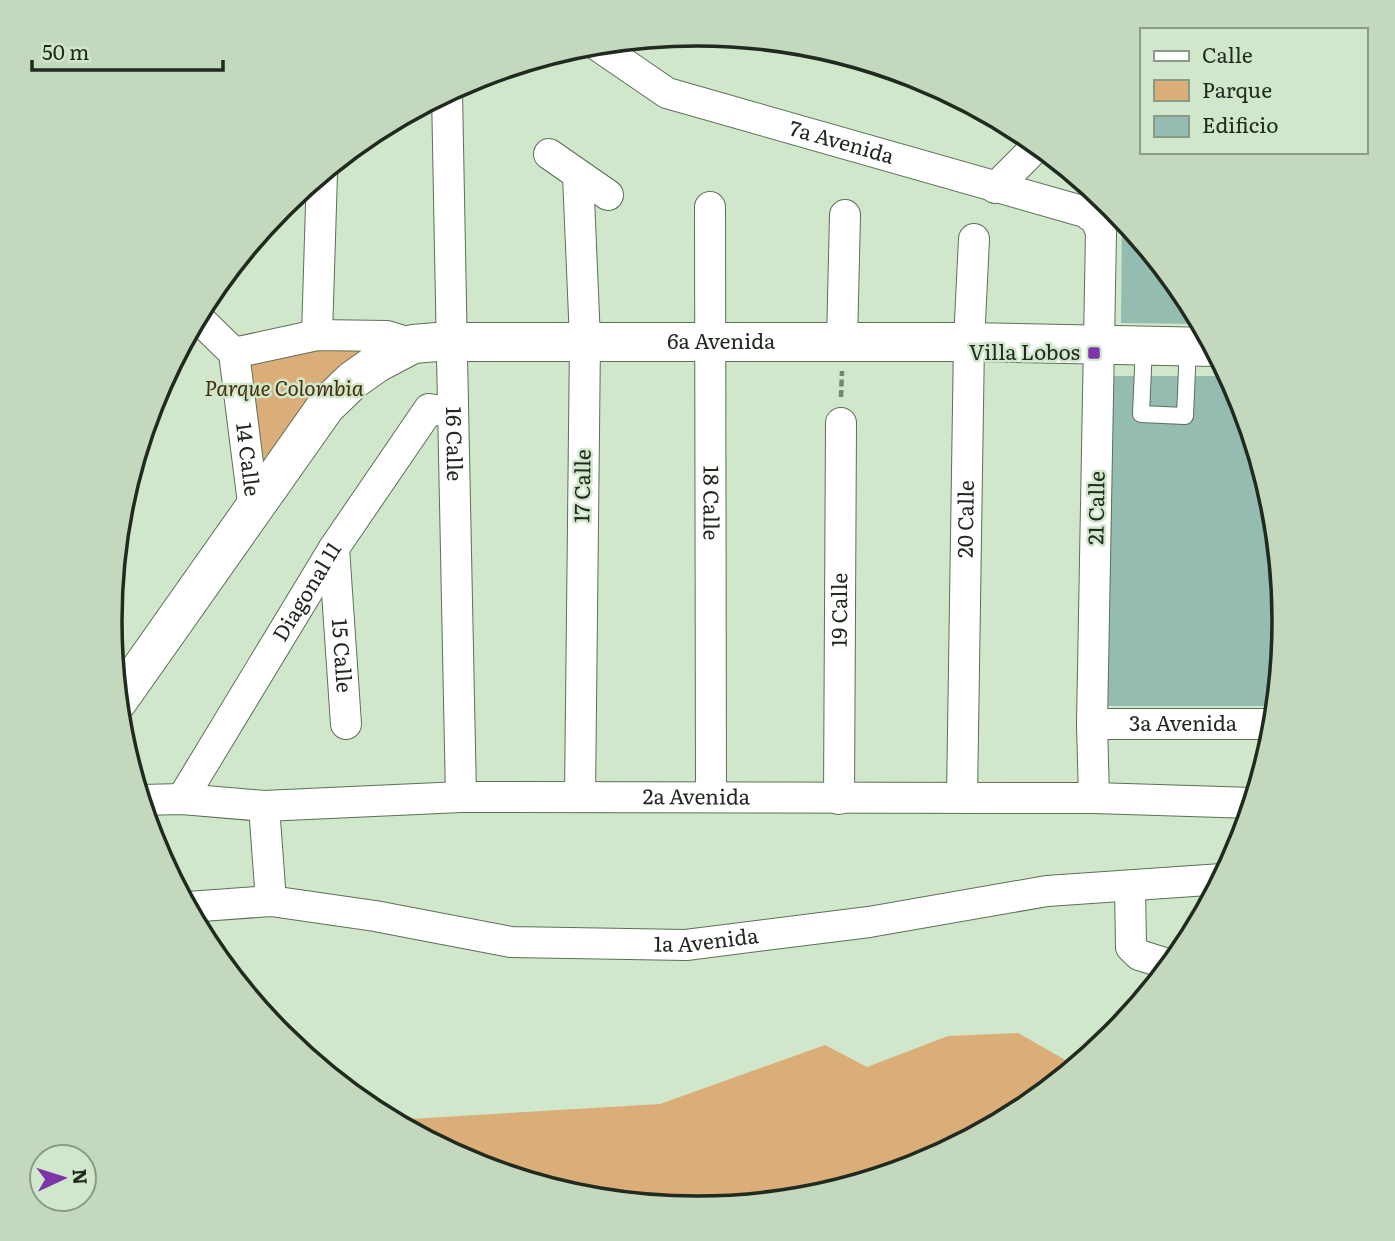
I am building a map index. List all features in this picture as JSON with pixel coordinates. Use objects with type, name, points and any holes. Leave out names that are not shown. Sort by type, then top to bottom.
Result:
[{"type":"main road","name":"6a Avenida","points":[[413,344],[453,341],[969,342],[1201,347]]},
{"type":"main road","points":[[126,689],[254,511],[311,426],[341,390],[365,371],[413,344]]},
{"type":"street","name":"7a Avenida","points":[[608,53],[667,93],[1086,212],[1096,219]]},
{"type":"street","name":"16 Calle","points":[[455,99],[451,412],[461,797]]},
{"type":"street","points":[[995,188],[1031,152]]},
{"type":"street","points":[[549,154],[608,195]]},
{"type":"street","name":"17 Calle","points":[[578,176],[585,341],[580,797]]},
{"type":"street","points":[[317,334],[322,185]]},
{"type":"street","name":"18 Calle","points":[[710,207],[708,342],[711,797]]},
{"type":"street","points":[[842,342],[845,215]]},
{"type":"street","name":"21 Calle","points":[[1094,798],[1092,724],[1101,232],[1096,219]]},
{"type":"street","name":"20 Calle","points":[[962,797],[969,342],[974,239]]},
{"type":"street","name":"6a Avenida","points":[[215,335],[387,336],[413,344]]},
{"type":"street","name":"14 Calle","points":[[215,335],[254,511]]},
{"type":"street","name":"Diagonal 11","points":[[182,799],[334,548],[429,409],[451,412]]},
{"type":"street","name":"19 Calle","points":[[839,799],[841,423]]},
{"type":"street","name":"15 Calle","points":[[334,548],[346,724]]},
{"type":"street","name":"3a Avenida","points":[[1092,724],[1263,724]]},
{"type":"street","name":"2a Avenida","points":[[151,800],[182,799],[264,806],[461,797],[962,797],[1243,803]]},
{"type":"street","points":[[264,806],[271,901]]},
{"type":"street","name":"1a Avenida","points":[[199,906],[271,901],[375,916],[511,942],[686,945],[869,922],[1047,891],[1210,881]]},
{"type":"street","points":[[1130,886],[1130,947],[1139,956],[1160,962]]},
{"type":"lane","points":[[1144,346],[1140,412],[1143,415],[1171,416],[1187,415],[1201,347]]},
{"type":"green space","name":"Parque Colombia","points":[[381,336],[257,506],[234,353]]},
{"type":"green space","points":[[1018,1033],[1067,1061],[1017,1099],[918,1152],[846,1176],[773,1191],[698,1196],[622,1191],[585,1184],[549,1176],[477,1152],[412,1119],[660,1104],[825,1045],[867,1067],[948,1036]]},
{"type":"building","points":[[1122,233],[1154,270],[1190,324],[1121,323]]},
{"type":"building","points":[[1104,376],[1218,376],[1229,400],[1253,472],[1268,545],[1272,620],[1266,706],[1104,706]]},
{"type":"place","name":"Villa Lobos","points":[[1094,353]]}]
